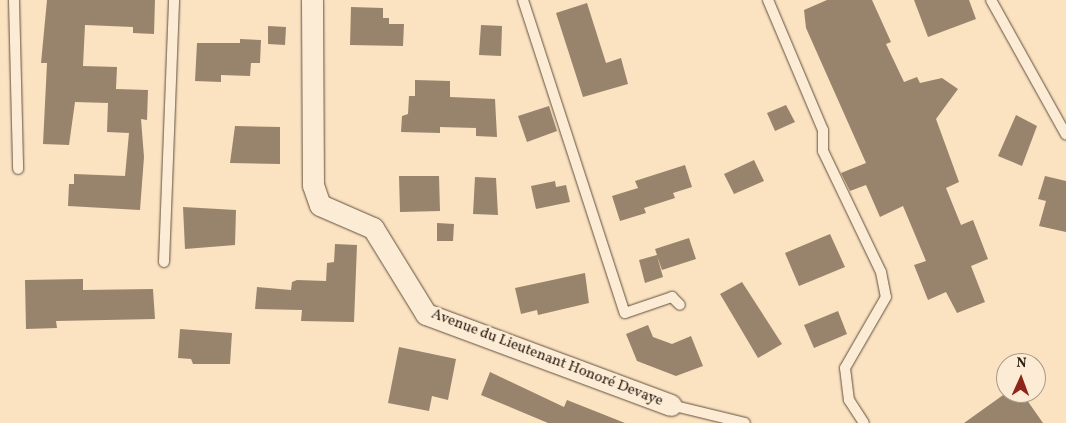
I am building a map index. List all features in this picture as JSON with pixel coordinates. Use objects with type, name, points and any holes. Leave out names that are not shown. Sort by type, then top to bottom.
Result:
[{"type":"street","name":"Avenue du Lieutenant Honoré Devaye","points":[[312,0],[313,185],[320,205],[373,228],[426,314],[671,405]]},
{"type":"lane","points":[[14,0],[18,169]]},
{"type":"lane","points":[[164,262],[174,0]]},
{"type":"lane","points":[[523,0],[625,313],[672,297],[680,306]]},
{"type":"lane","points":[[768,0],[823,130],[823,151],[881,272],[886,297],[845,368],[849,400],[864,423]]},
{"type":"lane","points":[[991,0],[1066,135]]},
{"type":"lane","points":[[671,405],[745,423]]},
{"type":"building","points":[[47,0],[155,0],[154,34],[133,33],[133,27],[85,25],[83,66],[117,67],[116,89],[148,90],[147,120],[141,119],[144,157],[140,210],[68,206],[69,184],[74,184],[74,174],[125,176],[129,133],[107,132],[108,103],[75,102],[69,145],[43,144],[47,63],[41,63]]},
{"type":"building","points":[[827,0],[872,0],[891,42],[886,44],[904,82],[917,77],[920,83],[942,78],[958,89],[936,119],[959,182],[946,188],[961,225],[973,220],[988,259],[971,266],[985,302],[957,313],[946,292],[928,300],[914,265],[926,261],[903,206],[880,217],[866,185],[850,191],[841,173],[866,163],[806,28],[804,10]]},
{"type":"building","points":[[914,0],[969,0],[976,19],[928,37]]},
{"type":"building","points":[[587,3],[606,63],[621,58],[628,84],[583,97],[556,13]]},
{"type":"building","points":[[351,7],[383,8],[383,18],[389,18],[389,24],[404,24],[403,46],[350,45]]},
{"type":"building","points":[[481,25],[502,26],[501,56],[479,55]]},
{"type":"building","points":[[268,26],[286,27],[285,45],[268,44]]},
{"type":"building","points":[[240,39],[261,40],[260,63],[251,63],[250,76],[221,75],[221,82],[195,81],[197,43],[240,43]]},
{"type":"building","points":[[415,80],[450,81],[450,97],[495,99],[497,137],[476,136],[476,128],[440,127],[440,133],[401,132],[402,116],[408,114],[409,96],[415,96]]},
{"type":"building","points":[[786,105],[795,122],[775,131],[767,113]]},
{"type":"building","points":[[549,106],[557,131],[527,142],[518,116]]},
{"type":"building","points":[[1016,115],[1037,126],[1022,166],[998,156]]},
{"type":"building","points":[[235,126],[280,127],[280,164],[230,163]]},
{"type":"building","points":[[754,160],[764,181],[734,194],[724,174]]},
{"type":"building","points":[[685,165],[692,187],[673,193],[675,198],[644,208],[646,213],[620,221],[612,196],[638,188],[635,181]]},
{"type":"building","points":[[399,176],[439,176],[440,211],[400,212]]},
{"type":"building","points":[[1045,176],[1066,181],[1066,232],[1039,226],[1046,201],[1038,199]]},
{"type":"building","points":[[475,177],[496,178],[498,215],[473,214]]},
{"type":"building","points":[[555,181],[556,187],[566,185],[570,202],[536,209],[531,186]]},
{"type":"building","points":[[183,207],[236,210],[235,245],[185,249]]},
{"type":"building","points":[[437,223],[454,224],[453,241],[437,241]]},
{"type":"building","points":[[830,234],[845,267],[799,286],[785,253]]},
{"type":"building","points":[[689,238],[696,259],[662,270],[657,256],[663,277],[645,283],[639,260],[657,255],[655,249]]},
{"type":"building","points":[[335,244],[357,245],[354,322],[301,321],[302,310],[255,309],[257,287],[291,290],[292,282],[297,280],[326,281],[327,263],[334,262]]},
{"type":"building","points":[[585,273],[589,303],[538,315],[537,310],[521,314],[515,288]]},
{"type":"building","points":[[83,279],[83,290],[153,289],[155,319],[56,321],[57,328],[26,329],[25,280]]},
{"type":"building","points":[[742,282],[782,344],[758,358],[720,294]]},
{"type":"building","points":[[838,311],[847,334],[814,348],[804,325]]},
{"type":"building","points":[[648,325],[653,337],[672,344],[691,336],[703,366],[676,376],[637,361],[626,334]]},
{"type":"building","points":[[180,329],[232,333],[230,364],[193,364],[191,359],[178,358]]},
{"type":"building","points":[[399,347],[456,359],[448,400],[432,396],[429,411],[388,403]]},
{"type":"building","points":[[490,372],[564,407],[567,400],[625,423],[548,423],[481,395]]},
{"type":"building","points":[[996,400],[996,403],[1029,403],[1043,423],[964,423]]}]
